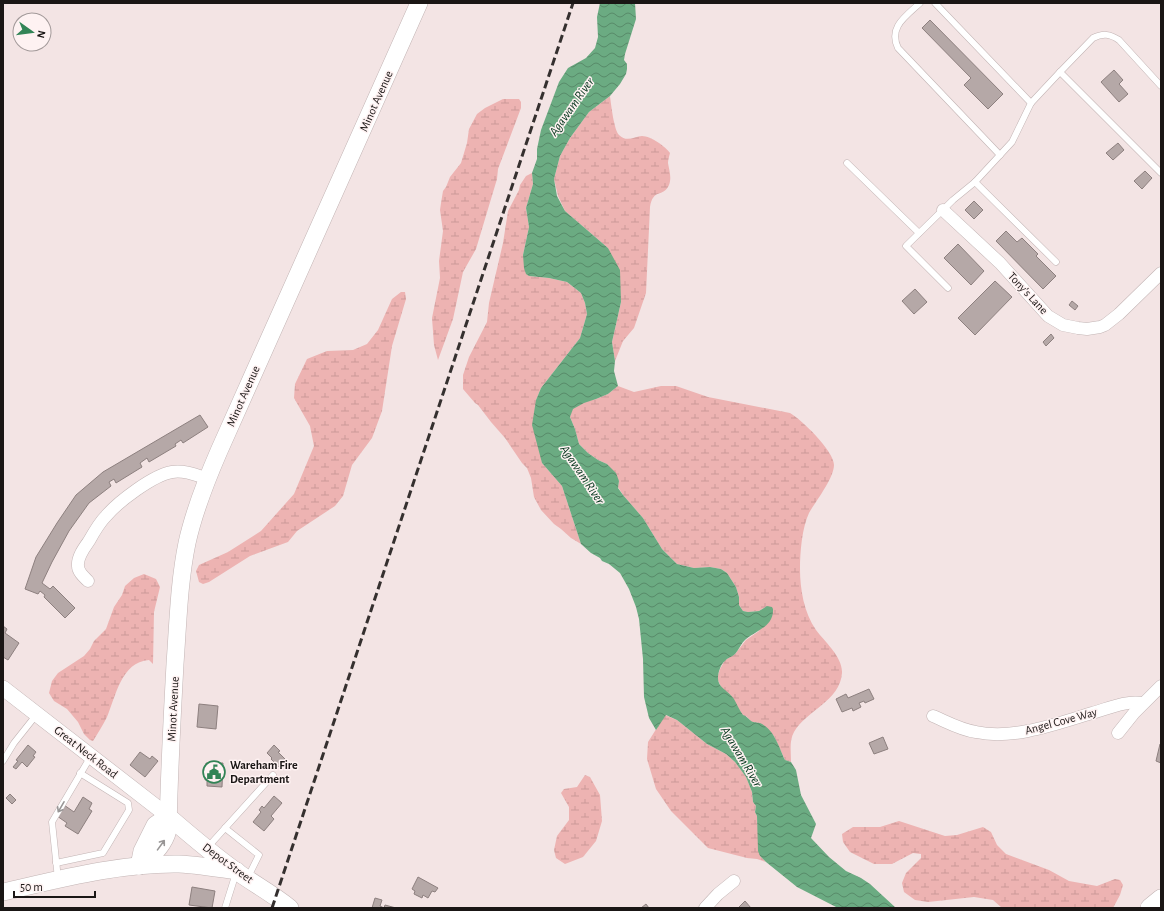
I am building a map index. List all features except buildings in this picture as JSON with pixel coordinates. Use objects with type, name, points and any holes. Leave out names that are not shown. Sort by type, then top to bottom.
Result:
[{"type":"main road","name":"Minot Avenue","points":[[168,816],[179,599],[190,529],[208,479],[283,306],[419,3]]},
{"type":"main road","name":"Depot Street","points":[[168,816],[242,875],[290,908]]},
{"type":"main road","points":[[140,866],[142,851],[155,826],[168,816]]},
{"type":"main road","points":[[3,892],[89,874],[140,866],[165,864],[190,865],[242,875]]},
{"type":"main road","points":[[1150,908],[1161,899]]},
{"type":"street","name":"Tony's Lane","points":[[943,210],[1000,263],[1048,316],[1064,325],[1078,328],[1094,328],[1105,325],[1119,314],[1161,273]]},
{"type":"street","points":[[88,581],[78,567],[80,556],[102,520],[116,505],[147,483],[165,474],[184,472],[208,479]]},
{"type":"street","name":"Great Neck Road","points":[[3,689],[168,816]]},
{"type":"street","points":[[1118,733],[1142,703],[1158,694]]},
{"type":"street","name":"Angel Cove Way","points":[[933,716],[968,730],[984,734],[1004,734],[1049,726],[1122,705],[1142,703]]},
{"type":"street","points":[[705,908],[718,894],[734,881]]},
{"type":"lane","points":[[920,3],[898,24],[894,37],[898,48],[1000,155]]},
{"type":"lane","points":[[935,3],[1031,104]]},
{"type":"lane","points":[[948,288],[906,246],[958,196],[975,182],[1012,142],[1031,104],[1093,38],[1106,34],[1119,40],[1161,86]]},
{"type":"lane","points":[[1060,72],[1161,172]]},
{"type":"lane","points":[[847,163],[919,233]]},
{"type":"lane","points":[[975,182],[1056,262]]},
{"type":"lane","points":[[3,761],[14,743],[37,714]]},
{"type":"lane","points":[[58,880],[52,822],[90,756]]},
{"type":"lane","points":[[56,863],[103,853],[130,810],[128,803],[80,773]]},
{"type":"lane","points":[[207,848],[273,775]]},
{"type":"lane","points":[[225,828],[259,855],[242,875],[225,908]]},
{"type":"green space","points":[[610,96],[614,123],[619,135],[625,139],[646,136],[662,145],[670,153],[668,160],[670,176],[669,185],[667,189],[653,197],[651,201],[646,293],[634,328],[623,341],[615,361],[612,342],[621,302],[608,248],[565,211],[558,196],[554,179],[560,156],[570,138],[589,112]]},
{"type":"green space","points":[[503,99],[519,99],[521,102],[521,108],[498,169],[497,179],[476,249],[463,272],[453,319],[438,360],[434,345],[432,318],[440,278],[439,261],[443,231],[440,210],[443,191],[450,177],[461,163],[467,143],[469,129],[477,114]]},
{"type":"green space","points":[[532,173],[533,184],[526,208],[529,227],[523,255],[529,276],[567,282],[581,293],[587,314],[580,338],[541,388],[536,400],[542,463],[562,486],[581,544],[554,524],[541,510],[534,497],[531,478],[527,468],[505,438],[463,389],[463,375],[469,357],[487,322],[489,303],[503,243],[508,211],[520,185],[526,176]]},
{"type":"green space","points":[[401,292],[405,292],[406,299],[392,346],[382,411],[372,438],[352,465],[343,496],[335,506],[297,531],[288,542],[250,556],[209,582],[203,584],[199,582],[196,571],[199,565],[228,552],[261,531],[294,494],[314,446],[310,426],[294,398],[295,384],[307,359],[327,351],[353,350],[367,344],[378,330],[392,299]]},
{"type":"green space","points":[[618,386],[634,392],[661,386],[676,386],[708,397],[790,413],[802,422],[816,436],[833,459],[834,465],[831,476],[809,513],[803,533],[800,577],[802,593],[808,616],[816,630],[836,655],[842,673],[840,683],[835,691],[822,705],[800,724],[792,735],[791,762],[785,760],[774,736],[759,723],[752,722],[743,715],[736,706],[733,698],[721,687],[717,678],[725,660],[735,654],[746,640],[759,631],[767,606],[759,611],[743,611],[739,605],[739,597],[736,587],[727,573],[721,569],[710,567],[694,568],[677,564],[662,549],[643,518],[623,495],[618,487],[619,481],[607,464],[588,453],[579,444],[570,417],[572,409],[584,402],[608,394]]},
{"type":"green space","points":[[144,574],[156,579],[160,587],[154,612],[153,664],[149,660],[140,662],[126,673],[117,690],[107,717],[93,741],[84,734],[78,722],[67,709],[54,701],[49,693],[52,681],[58,673],[84,656],[94,641],[106,629],[114,607],[122,595],[125,586],[134,578]]},
{"type":"green space","points":[[665,715],[677,720],[707,744],[726,754],[735,762],[746,777],[752,792],[753,802],[756,806],[755,812],[757,816],[760,856],[766,862],[708,848],[671,811],[656,789],[647,759],[648,742]]},
{"type":"green space","points":[[585,775],[590,777],[600,795],[602,821],[596,841],[583,857],[565,864],[556,858],[554,850],[557,836],[569,820],[569,807],[561,793],[564,789],[577,787]]},
{"type":"green space","points":[[899,821],[945,836],[957,835],[983,827],[991,832],[997,845],[1006,854],[1049,870],[1069,881],[1097,886],[1115,879],[1120,880],[1123,885],[1120,895],[1113,908],[1002,908],[993,900],[974,897],[928,902],[915,900],[904,892],[902,883],[906,873],[921,858],[921,854],[913,853],[892,864],[874,864],[850,852],[843,842],[842,834],[853,827],[880,827]]},
{"type":"water","name":"Agawam River","points":[[600,3],[635,3],[636,19],[624,60],[627,64],[626,74],[610,96],[589,112],[570,138],[560,156],[554,179],[557,196],[565,211],[608,248],[620,270],[621,302],[612,342],[615,361],[614,371],[618,386],[608,394],[573,409],[570,417],[579,444],[588,453],[607,464],[616,473],[619,481],[618,488],[643,518],[662,549],[677,564],[694,568],[710,567],[721,569],[727,573],[736,587],[739,597],[739,605],[743,611],[759,611],[767,606],[772,607],[773,615],[771,620],[768,624],[746,639],[738,651],[722,664],[718,681],[734,699],[743,715],[753,722],[760,723],[769,729],[776,739],[785,760],[791,762],[796,770],[801,795],[816,824],[811,838],[829,857],[846,871],[870,884],[896,908],[838,908],[797,887],[760,856],[758,851],[757,816],[755,812],[756,806],[753,802],[752,792],[746,777],[735,762],[726,754],[707,744],[677,720],[666,715],[656,730],[649,718],[644,697],[643,659],[639,619],[629,589],[620,573],[591,553],[581,544],[562,486],[542,463],[532,425],[536,400],[541,388],[580,338],[587,314],[581,293],[567,282],[529,276],[526,274],[523,255],[529,227],[526,208],[533,184],[532,173],[537,159],[537,149],[541,130],[559,82],[568,68],[586,58],[595,48],[598,37],[597,17]]},
{"type":"railway","points":[[272,908],[573,3]]},
{"type":"place","name":"Wareham Fire Department","points":[[214,772]]}]
